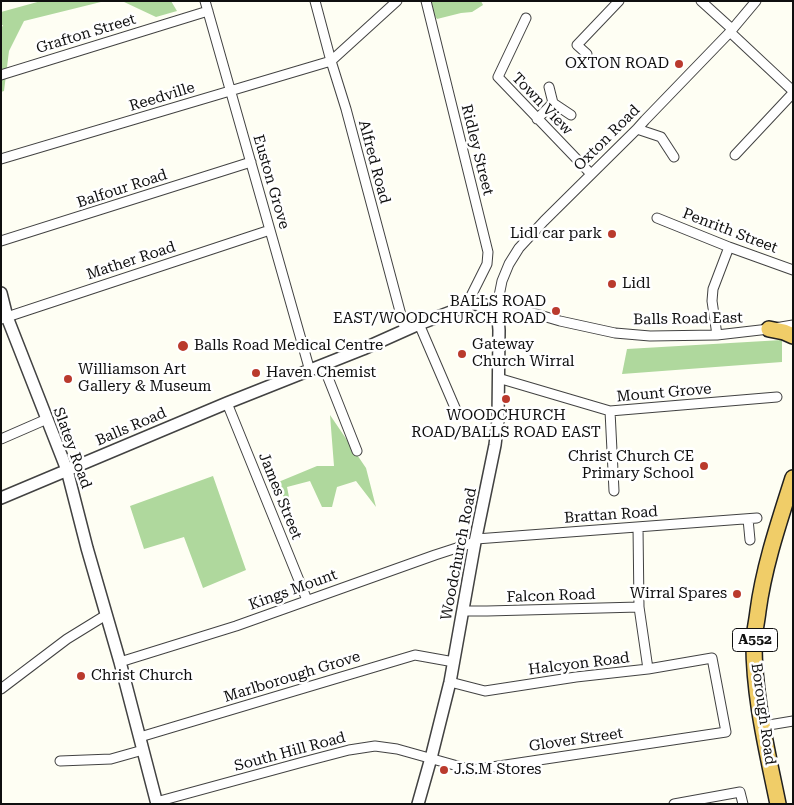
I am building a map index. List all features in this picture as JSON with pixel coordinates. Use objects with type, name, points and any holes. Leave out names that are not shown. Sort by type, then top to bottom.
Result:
[{"type":"highway","points":[[769,329],[793,336]]},
{"type":"highway","name":"Borough Road","points":[[778,804],[763,726],[755,670],[754,636],[761,589],[774,538],[793,478]]},
{"type":"street","name":"Euston Grove","points":[[205,1],[310,371]]},
{"type":"street","name":"Alfred Road","points":[[315,1],[346,109],[404,330]]},
{"type":"street","points":[[331,61],[397,1]]},
{"type":"street","name":"Ridley Street","points":[[426,1],[488,252],[487,264],[471,296],[472,304]]},
{"type":"street","points":[[587,54],[577,45],[619,1]]},
{"type":"street","points":[[701,1],[793,92],[735,155]]},
{"type":"street","name":"Oxton Road","points":[[497,306],[502,281],[509,264],[519,248],[638,129],[731,31],[756,1]]},
{"type":"street","name":"Grafton Street","points":[[1,75],[208,11]]},
{"type":"street","name":"Town View","points":[[526,18],[498,77],[591,174]]},
{"type":"street","name":"Reedville","points":[[1,159],[331,61]]},
{"type":"street","points":[[549,88],[553,103],[571,115]]},
{"type":"street","points":[[537,118],[553,103]]},
{"type":"street","points":[[638,129],[661,137],[674,157]]},
{"type":"street","name":"Balfour Road","points":[[1,241],[251,162]]},
{"type":"street","name":"Penrith Street","points":[[657,218],[793,270]]},
{"type":"street","name":"Mather Road","points":[[4,318],[270,230]]},
{"type":"street","points":[[717,335],[712,301],[713,289],[729,247]]},
{"type":"street","name":"Slatey Road","points":[[1,293],[4,318],[67,470],[157,803]]},
{"type":"street","name":"Balls Road","points":[[1,498],[363,349],[419,324],[472,304],[497,306]]},
{"type":"street","name":"Balls Road East","points":[[497,306],[519,309],[560,321],[615,333],[650,336],[717,335],[793,325]]},
{"type":"street","name":"Woodchurch Road","points":[[418,804],[450,682],[496,437],[498,420],[499,330],[497,306]]},
{"type":"street","points":[[419,324],[456,410]]},
{"type":"street","points":[[323,365],[357,451]]},
{"type":"street","name":"Mount Grove","points":[[498,378],[610,411],[777,398]]},
{"type":"street","name":"James Street","points":[[228,403],[308,600]]},
{"type":"street","points":[[610,411],[614,491]]},
{"type":"street","points":[[1,439],[47,420]]},
{"type":"street","name":"Brattan Road","points":[[476,540],[752,519],[750,540]]},
{"type":"street","points":[[638,527],[639,607],[648,669]]},
{"type":"street","name":"Kings Mount","points":[[120,662],[236,626],[476,540]]},
{"type":"street","name":"Falcon Road","points":[[463,611],[639,607]]},
{"type":"street","points":[[1,689],[67,639],[106,615]]},
{"type":"street","name":"Marlborough Grove","points":[[140,737],[415,655],[454,662]]},
{"type":"street","name":"Halcyon Road","points":[[450,682],[485,691],[576,677],[648,669],[712,658],[726,732]]},
{"type":"street","points":[[763,726],[793,721]]},
{"type":"street","name":"Glover Street","points":[[431,758],[472,770],[726,732]]},
{"type":"street","name":"South Hill Road","points":[[157,803],[349,750],[375,746],[397,749],[431,758]]},
{"type":"street","points":[[60,761],[111,759],[143,750]]},
{"type":"street","points":[[674,804],[740,792],[743,804]]},
{"type":"green space","points":[[41,1],[105,1],[24,21],[9,51],[4,91],[1,92],[1,29],[3,25],[1,25],[1,12]]},
{"type":"green space","points":[[122,1],[171,1],[177,11],[156,17]]},
{"type":"green space","points":[[430,1],[481,1],[483,5],[472,12],[437,19]]},
{"type":"green space","points":[[782,340],[782,362],[622,374],[627,349]]},
{"type":"green space","points":[[330,415],[366,468],[376,507],[356,481],[337,487],[332,507],[322,507],[310,481],[287,487],[292,512],[276,483],[317,466],[334,466]]},
{"type":"green space","points":[[213,476],[246,570],[203,588],[184,537],[144,549],[130,506]]},
{"type":"place","name":"OXTON ROAD","points":[[679,64]]},
{"type":"place","name":"Lidl car park","points":[[612,234]]},
{"type":"place","name":"Lidl","points":[[612,284]]},
{"type":"place","name":"BALLS ROAD EAST/WOODCHURCH ROAD","points":[[556,311]]},
{"type":"place","name":"Balls Road Medical Centre","points":[[183,346]]},
{"type":"place","name":"Gateway Church Wirral","points":[[462,354]]},
{"type":"place","name":"Haven Chemist","points":[[256,373]]},
{"type":"place","name":"Williamson Art Gallery & Museum","points":[[68,379]]},
{"type":"place","name":"WOODCHURCH ROAD/BALLS ROAD EAST","points":[[506,399]]},
{"type":"place","name":"Christ Church CE Primary School","points":[[704,466]]},
{"type":"place","name":"Wirral Spares","points":[[737,594]]},
{"type":"place","name":"Christ Church","points":[[81,676]]},
{"type":"place","name":"J.S.M Stores","points":[[444,770]]}]
